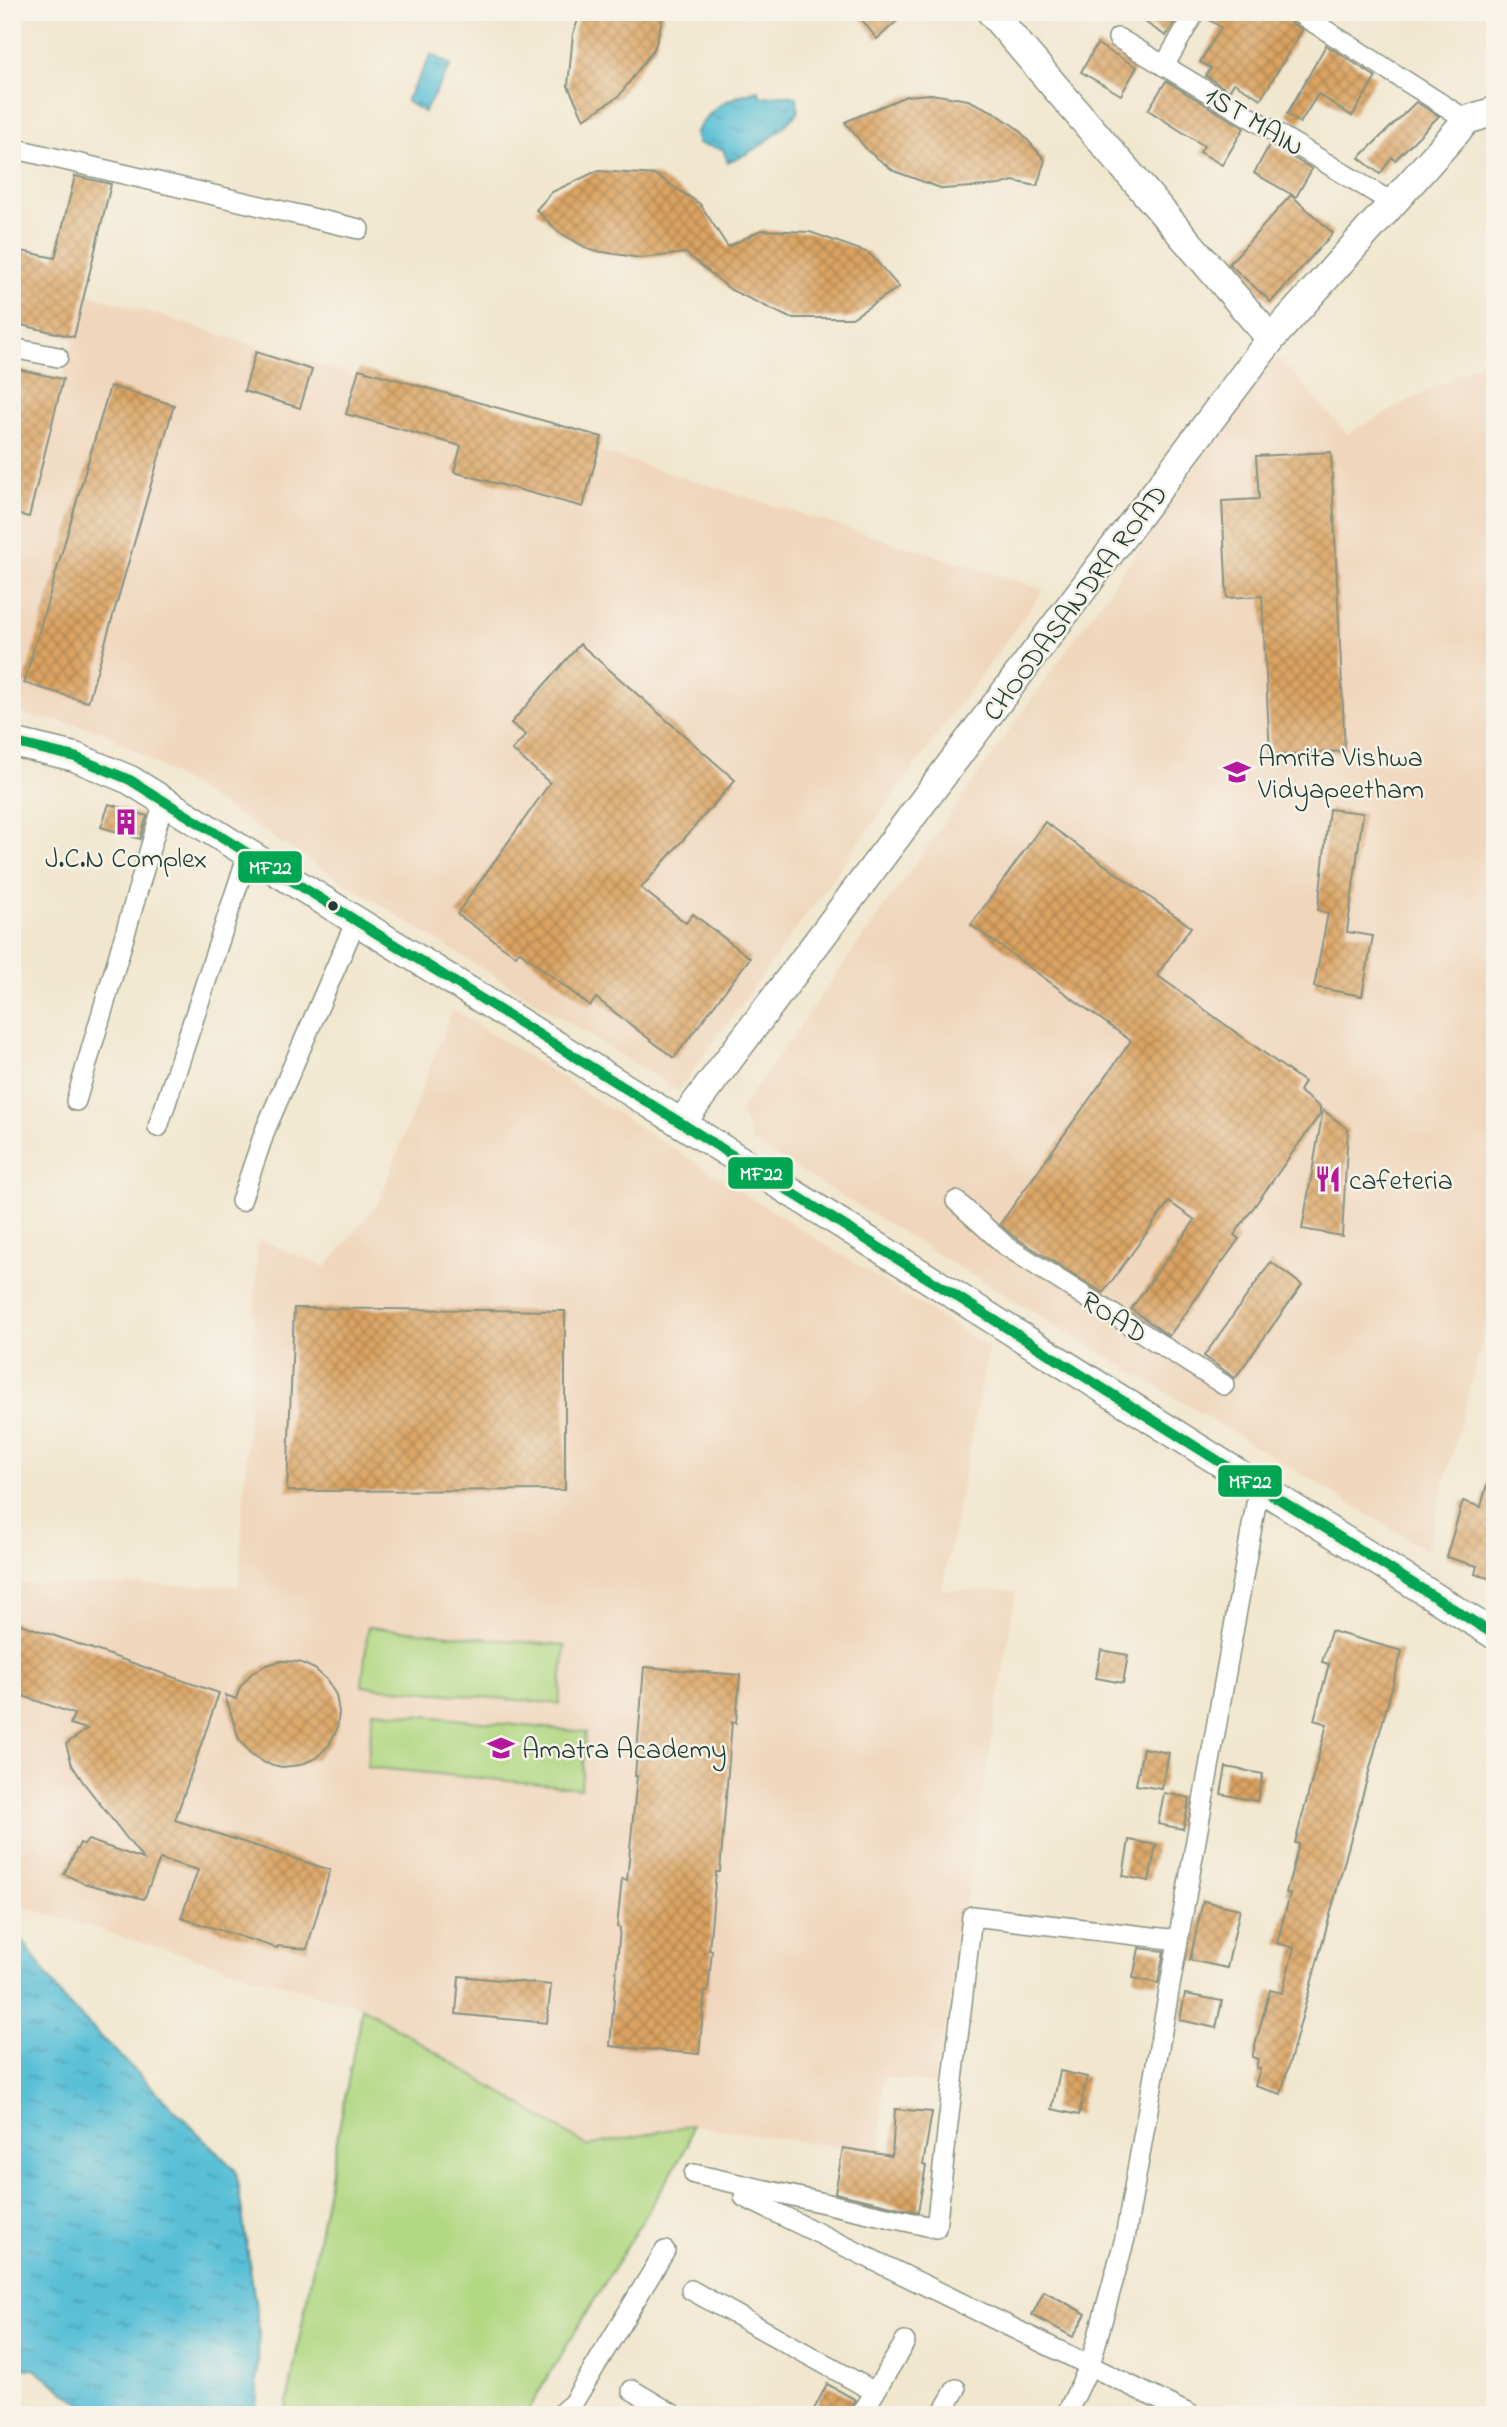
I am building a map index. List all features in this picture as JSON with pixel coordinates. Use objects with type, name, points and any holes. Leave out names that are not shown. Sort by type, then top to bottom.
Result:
[{"type":"street","points":[[991,12],[1271,339]]},
{"type":"street","points":[[1164,66],[1195,12]]},
{"type":"street","points":[[1297,12],[1467,120]]},
{"type":"street","name":"1ST MAIN","points":[[1118,38],[1391,202]]},
{"type":"street","name":"CHOODASANDRA ROAD","points":[[681,1123],[1271,339],[1467,120],[1495,111]]},
{"type":"street","points":[[12,148],[359,229]]},
{"type":"street","points":[[12,348],[58,357]]},
{"type":"street","points":[[12,743],[75,757],[130,780],[1495,1635]]},
{"type":"street","points":[[76,1101],[164,801]]},
{"type":"street","points":[[158,1127],[248,854]]},
{"type":"street","points":[[241,1201],[266,1128],[356,921]]},
{"type":"street","name":"ROAD","points":[[956,1201],[1006,1246],[1224,1385]]},
{"type":"street","points":[[1066,2415],[1090,2365],[1125,2238],[1259,1487]]},
{"type":"street","points":[[694,2174],[936,2228],[972,1916],[1178,1940]]},
{"type":"street","points":[[744,2197],[1191,2415]]},
{"type":"street","points":[[559,2415],[573,2403],[666,2251]]},
{"type":"street","points":[[691,2290],[875,2392]]},
{"type":"street","points":[[861,2415],[905,2342]]},
{"type":"street","points":[[941,2415],[956,2389]]},
{"type":"street","points":[[632,2390],[674,2415]]},
{"type":"shaded area","points":[[86,293],[1044,589],[678,1091],[103,731],[12,712],[12,564]]},
{"type":"shaded area","name":"Amrita Vishwa Vidyapeetham","points":[[1276,355],[1347,434],[1495,355],[1495,1292],[1427,1550],[752,1142],[740,1110]]},
{"type":"shaded area","name":"Amatra Academy","points":[[452,1009],[989,1348],[942,1590],[1016,1591],[936,2084],[883,2078],[881,2153],[692,2125],[588,2146],[362,2007],[12,1904],[12,1584],[239,1586],[258,1239],[326,1267],[378,1204]]},
{"type":"green space","points":[[368,1627],[565,1646],[559,1704],[362,1686]]},
{"type":"green space","points":[[373,1711],[586,1732],[581,1788],[367,1767]]},
{"type":"green space","points":[[362,2007],[588,2146],[692,2125],[688,2145],[525,2415],[285,2415]]},
{"type":"water","points":[[432,54],[451,65],[424,112],[406,101]]},
{"type":"water","points":[[758,90],[761,97],[797,97],[798,112],[766,142],[728,162],[723,149],[698,144],[695,133],[715,109],[729,100]]},
{"type":"water","points":[[12,1934],[21,1938],[65,2001],[236,2171],[259,2330],[256,2415],[97,2415],[34,2369],[12,2367]]},
{"type":"building","points":[[581,12],[664,12],[655,47],[619,96],[584,119],[568,86],[573,34]]},
{"type":"building","points":[[856,12],[907,12],[877,39]]},
{"type":"building","points":[[1130,12],[1181,12],[1166,36]]},
{"type":"building","points":[[1207,12],[1282,12],[1302,30],[1261,99],[1234,83],[1229,91],[1206,76],[1211,68],[1200,62],[1221,27],[1206,18]]},
{"type":"building","points":[[1097,44],[1137,67],[1121,95],[1081,72]]},
{"type":"building","points":[[1326,45],[1376,77],[1352,116],[1318,94],[1300,123],[1287,114]]},
{"type":"building","points":[[1166,81],[1244,128],[1222,165],[1200,152],[1204,146],[1148,110]]},
{"type":"building","points":[[931,94],[968,100],[994,112],[1018,129],[1045,160],[1037,186],[1013,181],[1000,185],[943,189],[894,171],[868,151],[845,122],[906,96]]},
{"type":"building","points":[[1416,102],[1439,116],[1395,160],[1392,157],[1380,174],[1359,158]]},
{"type":"building","points":[[1270,144],[1312,169],[1296,197],[1254,173]]},
{"type":"building","points":[[597,171],[656,175],[700,204],[728,247],[761,230],[810,232],[869,253],[899,287],[852,318],[790,318],[731,290],[686,253],[641,258],[590,250],[559,232],[536,210],[552,192]]},
{"type":"building","points":[[75,176],[111,184],[74,337],[12,323],[12,249],[55,258]]},
{"type":"building","points":[[1291,195],[1333,233],[1271,302],[1229,264]]},
{"type":"building","points":[[256,352],[312,370],[300,408],[244,391]]},
{"type":"building","points":[[12,368],[63,379],[29,517],[12,513]]},
{"type":"building","points":[[359,369],[602,437],[583,507],[454,472],[461,446],[346,414]]},
{"type":"building","points":[[110,386],[174,405],[88,702],[24,683]]},
{"type":"building","points":[[1331,452],[1345,751],[1270,755],[1262,596],[1227,598],[1222,501],[1259,499],[1256,456]]},
{"type":"building","points":[[580,644],[735,780],[641,888],[686,923],[693,914],[750,958],[674,1058],[596,998],[590,1006],[519,951],[516,956],[457,914],[550,783],[512,750],[526,735],[511,723]]},
{"type":"building","name":"J.C.N Complex","points":[[109,804],[147,816],[140,839],[101,827]]},
{"type":"building","points":[[1329,809],[1363,813],[1347,932],[1373,936],[1362,996],[1314,987],[1328,913],[1318,910]]},
{"type":"building","points":[[1045,822],[1191,927],[1157,975],[1304,1082],[1299,1091],[1320,1107],[1320,1114],[1234,1235],[1239,1239],[1169,1336],[1131,1309],[1195,1220],[1169,1202],[1103,1293],[1013,1236],[1000,1224],[1131,1041],[971,925]]},
{"type":"building","name":"cafeteria","points":[[1323,1110],[1348,1129],[1342,1236],[1302,1229]]},
{"type":"building","points":[[1271,1262],[1302,1285],[1235,1378],[1204,1356]]},
{"type":"building","points":[[294,1308],[565,1311],[565,1490],[287,1491]]},
{"type":"building","points":[[1490,1473],[1495,1474],[1495,1580],[1475,1574],[1477,1566],[1446,1557],[1463,1501],[1481,1507]]},
{"type":"building","points":[[12,1621],[219,1693],[175,1820],[330,1870],[307,1949],[277,1948],[181,1918],[198,1870],[160,1859],[144,1899],[83,1883],[64,1874],[80,1843],[84,1845],[88,1840],[143,1859],[72,1765],[66,1744],[87,1729],[70,1724],[74,1714],[12,1692]]},
{"type":"building","points":[[1331,1631],[1402,1651],[1281,2094],[1255,2086],[1260,2069],[1256,2068],[1258,2059],[1252,2057],[1270,1990],[1282,1993],[1294,1948],[1277,1943],[1299,1844],[1295,1843],[1327,1724],[1314,1720],[1329,1664],[1322,1662]]},
{"type":"building","points":[[1101,1650],[1128,1655],[1123,1683],[1096,1678]]},
{"type":"building","points":[[282,1661],[299,1662],[315,1669],[327,1680],[336,1695],[339,1712],[337,1729],[329,1745],[316,1758],[300,1765],[282,1767],[265,1763],[250,1753],[239,1739],[225,1695],[236,1699],[240,1687],[251,1674],[266,1665]]},
{"type":"building","points":[[644,1667],[740,1675],[736,1723],[732,1722],[720,1872],[716,1872],[709,1950],[712,1950],[699,2054],[610,2046],[620,1928],[617,1927],[622,1879],[627,1880]]},
{"type":"building","points":[[1143,1748],[1169,1753],[1162,1789],[1136,1785]]},
{"type":"building","points":[[1226,1767],[1263,1774],[1257,1801],[1221,1794]]},
{"type":"building","points":[[1164,1793],[1190,1798],[1183,1829],[1158,1824]]},
{"type":"building","points":[[1129,1840],[1156,1845],[1149,1881],[1123,1876]]},
{"type":"building","points":[[1203,1901],[1240,1909],[1227,1968],[1190,1960]]},
{"type":"building","points":[[1139,1948],[1164,1951],[1158,1983],[1133,1978]]},
{"type":"building","points":[[459,1976],[551,1985],[547,2023],[456,2014]]},
{"type":"building","points":[[1185,1994],[1222,2001],[1216,2028],[1180,2020]]},
{"type":"building","points":[[1060,2071],[1087,2077],[1079,2115],[1052,2109]]},
{"type":"building","points":[[895,2109],[932,2112],[918,2212],[835,2193],[843,2148],[892,2156]]},
{"type":"building","points":[[1044,2291],[1086,2314],[1073,2337],[1032,2315]]},
{"type":"building","points":[[827,2384],[856,2400],[848,2415],[811,2415]]},
{"type":"transit line","name":"MF22","points":[[12,742],[75,757],[130,780],[1495,1635]]},
{"type":"place","name":"Amrita Vishwa Vidyapeetham","points":[[1237,772]]},
{"type":"place","name":"J.C.N Complex","points":[[126,822]]},
{"type":"place","name":"cafeteria","points":[[1328,1179]]},
{"type":"place","name":"Amatra Academy","points":[[501,1748]]}]
